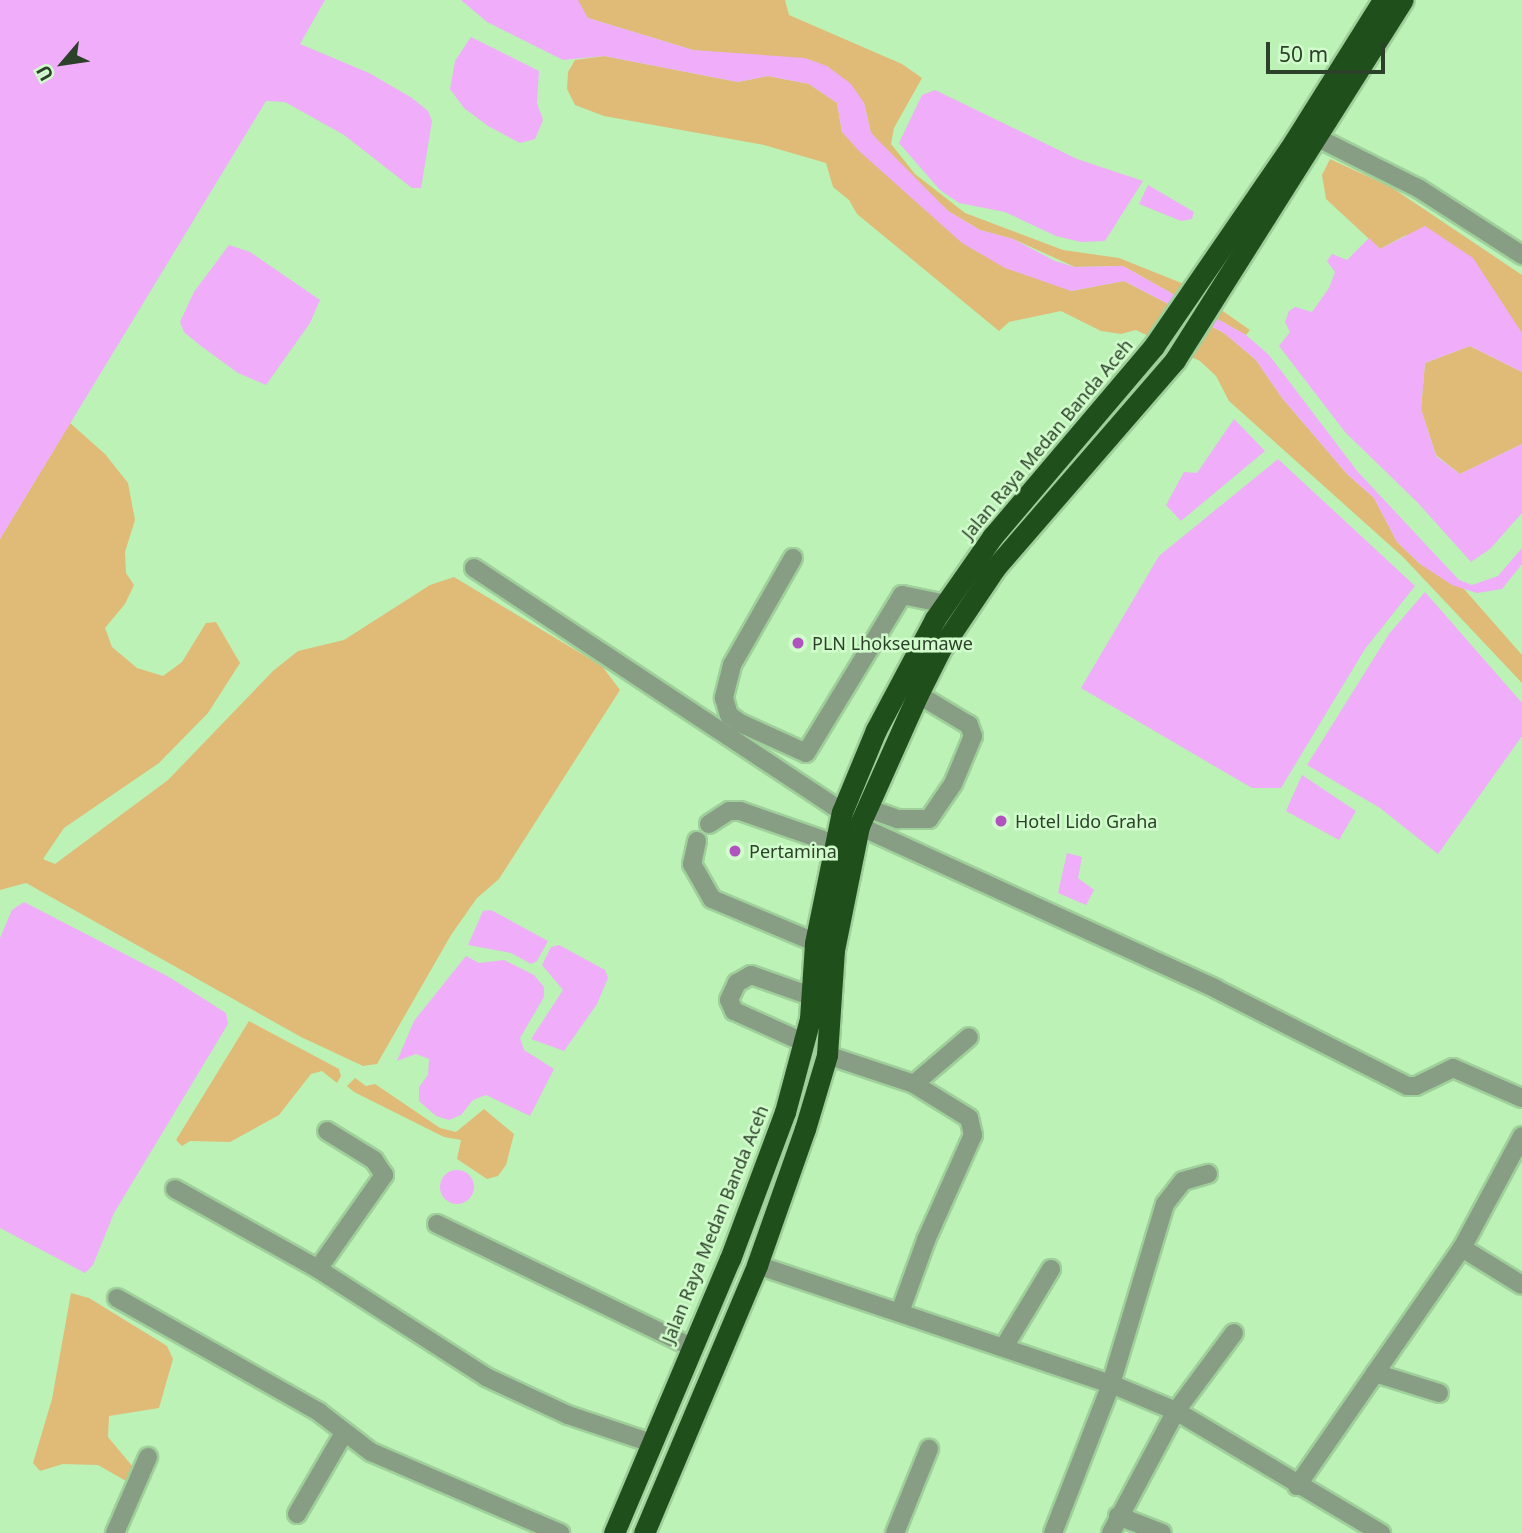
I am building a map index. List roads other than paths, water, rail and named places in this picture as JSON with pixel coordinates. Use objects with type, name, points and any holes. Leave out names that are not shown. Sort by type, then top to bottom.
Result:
[{"type":"highway","name":"Jalan Raya Medan Banda Aceh","points":[[643,1533],[757,1265],[827,1055],[825,946],[835,844],[842,812],[909,689],[940,650],[1050,485],[1199,284],[1383,0]]},
{"type":"highway","name":"Jalan Raya Medan Banda Aceh","points":[[614,1533],[771,1156],[805,1043],[811,996],[863,817],[909,689],[946,604],[993,536],[1050,485],[1175,360],[1218,297],[1403,0]]},
{"type":"street","points":[[1318,138],[1418,188],[1522,256]]},
{"type":"street","points":[[793,558],[732,665],[724,698],[729,715],[740,723],[806,753],[902,595],[946,604]]},
{"type":"street","points":[[474,568],[842,812]]},
{"type":"street","points":[[863,817],[925,821],[953,784],[973,736],[972,728],[909,689]]},
{"type":"street","points":[[709,824],[729,811],[740,811],[835,844]]},
{"type":"street","points":[[863,817],[1216,989],[1407,1086],[1416,1086],[1453,1068],[1522,1098]]},
{"type":"street","points":[[697,841],[692,864],[712,900],[765,925],[825,946]]},
{"type":"street","points":[[805,1043],[734,1011],[729,1000],[737,983],[751,975],[811,996]]},
{"type":"street","points":[[914,1084],[970,1037]]},
{"type":"street","points":[[827,1055],[914,1084],[969,1118],[973,1135],[926,1240],[900,1312]]},
{"type":"street","points":[[318,1269],[384,1175],[374,1160],[327,1131]]},
{"type":"street","points":[[1297,1486],[1462,1248],[1522,1136]]},
{"type":"street","points":[[1053,1533],[1111,1384],[1165,1204],[1183,1181],[1208,1174]]},
{"type":"street","points":[[175,1189],[318,1269],[486,1377],[568,1415],[651,1443]]},
{"type":"street","points":[[437,1224],[691,1348]]},
{"type":"street","points":[[1462,1248],[1522,1285]]},
{"type":"street","points":[[757,1265],[1111,1384],[1176,1411],[1297,1486],[1381,1533]]},
{"type":"street","points":[[1004,1347],[1051,1269]]},
{"type":"street","points":[[117,1298],[319,1412],[371,1452],[560,1533]]},
{"type":"street","points":[[1162,1533],[1115,1525],[1176,1411],[1234,1334]]},
{"type":"street","points":[[1375,1373],[1439,1393]]},
{"type":"street","points":[[297,1514],[344,1433]]},
{"type":"street","points":[[895,1533],[929,1449]]},
{"type":"street","points":[[116,1533],[148,1457]]},
{"type":"place","name":"PLN Lhokseumawe","points":[[798,643]]},
{"type":"place","name":"Hotel Lido Graha","points":[[1001,821]]},
{"type":"place","name":"Pertamina","points":[[735,851]]}]
